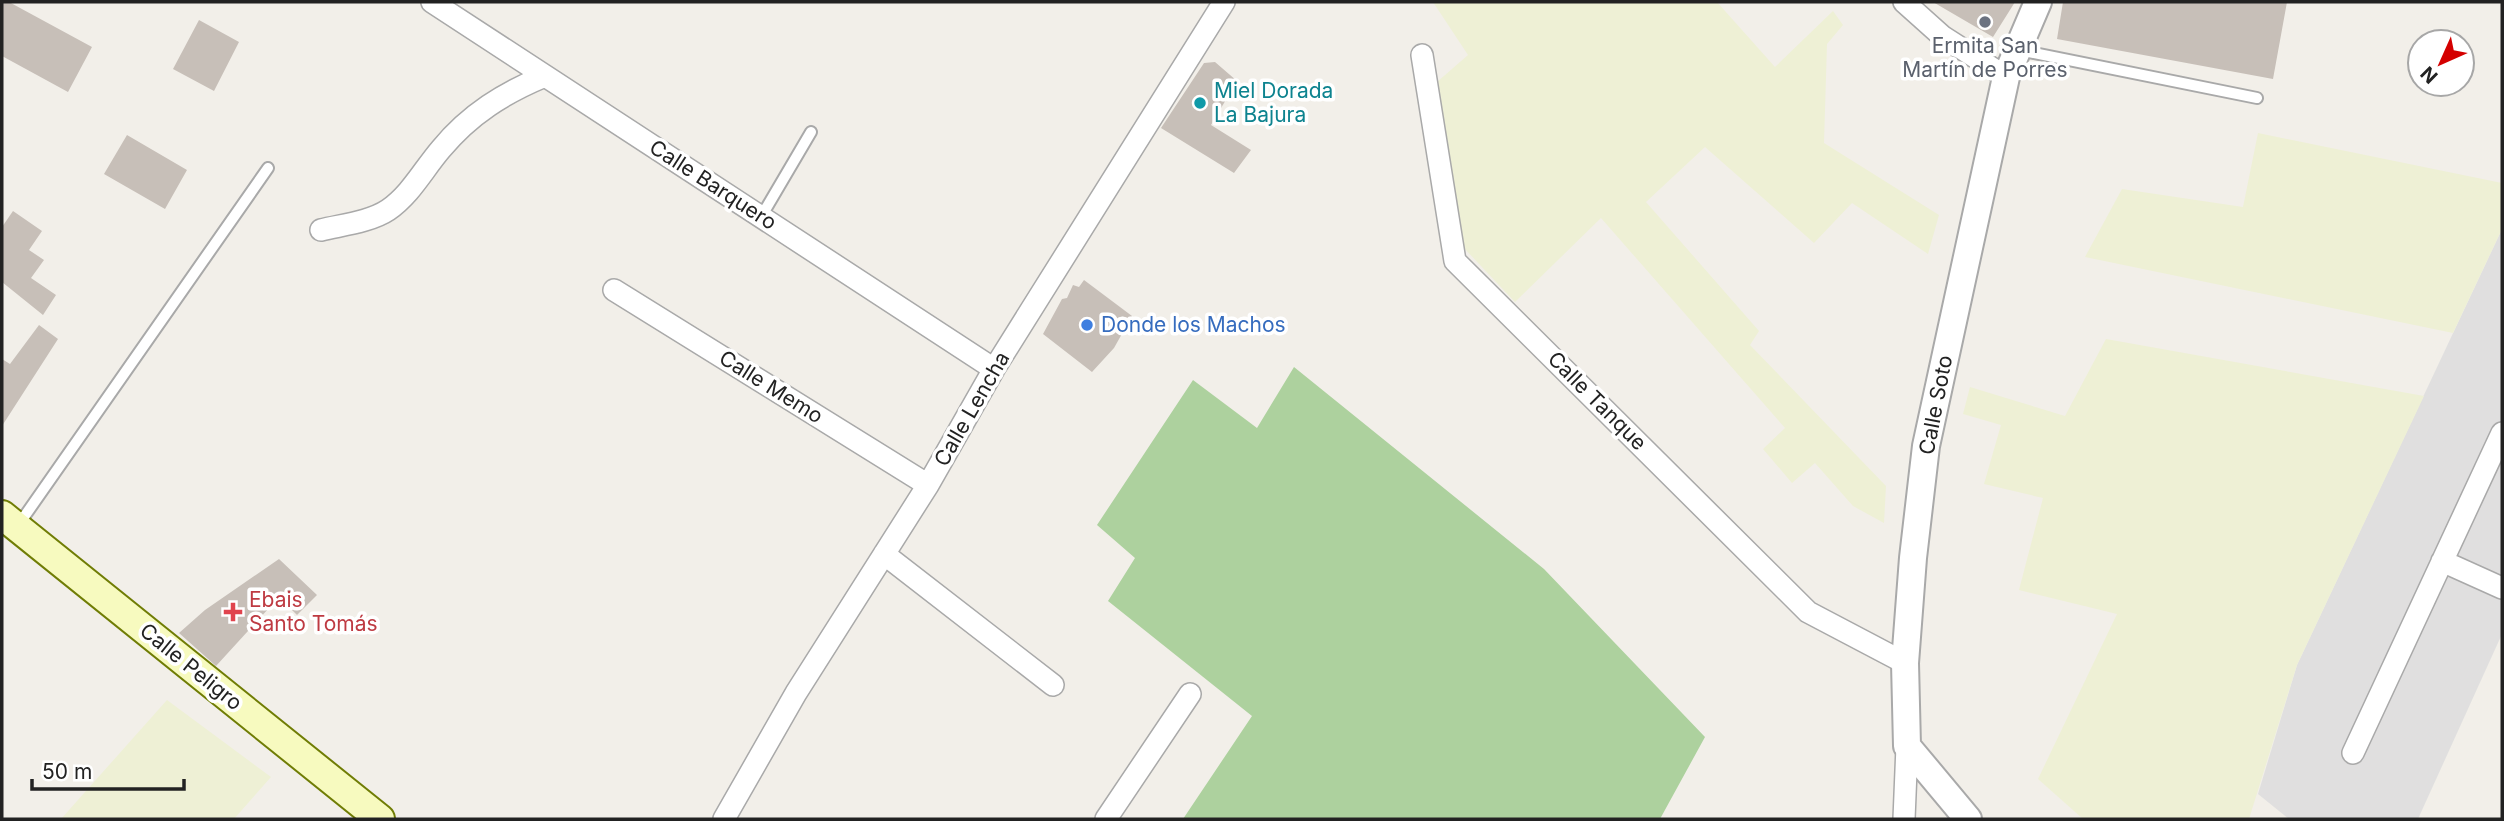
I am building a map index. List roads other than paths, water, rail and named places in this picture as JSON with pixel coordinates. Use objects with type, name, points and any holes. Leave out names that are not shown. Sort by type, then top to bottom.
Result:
[{"type":"main road","name":"Calle Peligro","points":[[9,521],[380,819]]},
{"type":"street","name":"Calle Barquero","points":[[432,2],[994,369]]},
{"type":"street","name":"Calle Lencha","points":[[724,819],[796,694],[928,485],[994,369],[1224,2]]},
{"type":"street","points":[[1904,2],[1942,36],[2006,77]]},
{"type":"street","name":"Calle Soto","points":[[1904,819],[1907,747],[1905,663],[1926,446],[2006,77],[2038,2]]},
{"type":"street","name":"Calle Tanque","points":[[1422,55],[1455,261],[1808,612],[1905,663]]},
{"type":"street","points":[[321,230],[385,212],[406,195],[441,149],[467,121],[486,105],[545,76]]},
{"type":"street","name":"Calle Memo","points":[[614,290],[928,485]]},
{"type":"street","points":[[2353,753],[2502,433]]},
{"type":"street","points":[[884,554],[1053,685]]},
{"type":"street","points":[[2442,562],[2502,588]]},
{"type":"street","points":[[1106,819],[1190,694]]},
{"type":"street","points":[[1907,747],[1968,819]]},
{"type":"lane","points":[[2016,49],[2257,98]]},
{"type":"lane","points":[[761,217],[811,132]]},
{"type":"lane","points":[[9,521],[268,168]]},
{"type":"place","name":"Ermita San Martín de Porres","points":[[1985,22]]},
{"type":"place","name":"Miel Dorada La Bajura","points":[[1200,103]]},
{"type":"place","name":"Donde los Machos","points":[[1087,325]]},
{"type":"place","name":"Ebais Santo Tomás","points":[[233,612]]}]
